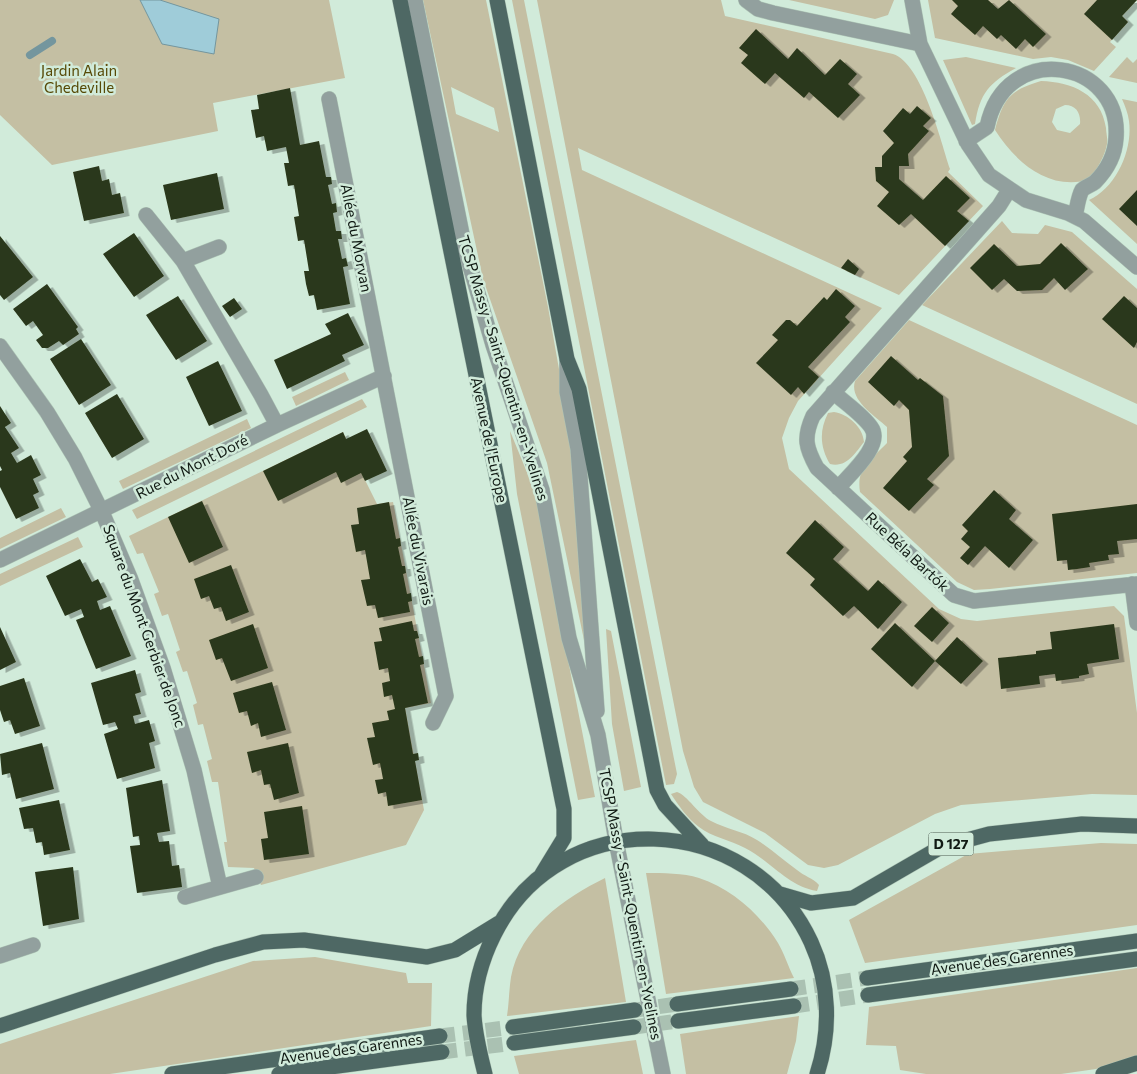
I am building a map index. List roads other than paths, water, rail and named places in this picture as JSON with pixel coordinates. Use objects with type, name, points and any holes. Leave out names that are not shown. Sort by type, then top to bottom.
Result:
[{"type":"main road","name":"Avenue de l'Europe","points":[[400,0],[564,809],[564,838],[542,874]]},
{"type":"main road","points":[[497,0],[567,359],[580,389],[658,790],[665,805],[702,845]]},
{"type":"main road","name":"D 127","points":[[780,894],[811,903],[853,898],[941,847],[989,834],[1082,824],[1137,826]]},
{"type":"main road","points":[[485,1074],[477,1045],[474,1013],[477,982],[486,951],[499,923],[518,897],[542,874],[577,853],[616,841],[659,838],[702,845],[744,864],[780,894],[803,924],[819,959],[826,997],[826,1035],[817,1074]]},
{"type":"main road","points":[[0,1026],[215,955],[263,942],[304,940],[427,957],[455,950],[499,923]]},
{"type":"main road","name":"Avenue des Garennes","points":[[867,978],[1137,941]]},
{"type":"main road","name":"Avenue des Garennes","points":[[868,996],[1137,959]]},
{"type":"main road","points":[[677,1004],[791,988]]},
{"type":"main road","points":[[678,1021],[794,1006]]},
{"type":"main road","points":[[513,1027],[635,1010]]},
{"type":"main road","points":[[514,1043],[634,1027]]},
{"type":"main road","name":"Avenue des Garennes","points":[[172,1074],[440,1036]]},
{"type":"main road","name":"Avenue des Garennes","points":[[280,1074],[442,1052]]},
{"type":"main road","points":[[1103,1074],[1137,1063]]},
{"type":"street","name":"TCSP Massy - Saint-Quentin-en-Yvelines","points":[[416,0],[465,249],[493,345],[542,490],[569,638],[598,735],[616,841],[663,1074]]},
{"type":"street","points":[[746,0],[758,9],[773,13],[920,44]]},
{"type":"street","points":[[912,0],[920,44],[966,141],[977,160],[989,175],[1026,200],[1075,216],[1084,221],[1137,267]]},
{"type":"street","points":[[966,141],[987,127],[990,112],[997,99],[1013,81],[1023,75],[1052,68],[1078,74],[1092,82],[1103,94],[1112,110],[1116,138],[1114,151],[1106,168],[1094,183],[1082,190],[1075,216]]},
{"type":"street","name":"Allée du Morvan","points":[[329,99],[384,376]]},
{"type":"street","name":"Rue Béla Bartók","points":[[1009,190],[999,206],[812,416],[806,431],[808,450],[817,468],[954,595],[974,601],[1135,584],[1137,624]]},
{"type":"street","points":[[146,215],[182,261],[277,425]]},
{"type":"street","points":[[182,261],[219,247]]},
{"type":"street","name":"Square du Mont Gerbier de Jonc","points":[[0,346],[47,412],[75,458],[102,512],[131,580],[162,668],[194,770],[220,887]]},
{"type":"street","name":"TCSP Massy - Saint-Quentin-en-Yvelines","points":[[567,359],[567,392],[578,449],[594,647],[598,735]]},
{"type":"street","name":"Rue du Mont Doré","points":[[0,560],[102,512],[277,425],[384,376]]},
{"type":"street","name":"Allée du Vivarais","points":[[384,376],[446,696],[433,723]]},
{"type":"street","points":[[833,392],[871,427],[875,437],[873,447],[838,488]]},
{"type":"street","points":[[185,897],[256,877]]},
{"type":"street","points":[[0,956],[33,945]]},
{"type":"water","points":[[140,0],[160,0],[219,19],[214,54],[162,44]]},
{"type":"waterway","points":[[30,55],[52,41]]},
{"type":"tunnel","points":[[791,989],[867,978]]},
{"type":"tunnel","points":[[794,1006],[868,995]]},
{"type":"tunnel","points":[[636,1010],[677,1004]]},
{"type":"tunnel","points":[[634,1027],[678,1021]]},
{"type":"tunnel","points":[[440,1036],[513,1027]]},
{"type":"tunnel","points":[[442,1052],[514,1043]]},
{"type":"park label","name":"Jardin Alain Chedeville","points":[[79,80]]}]
